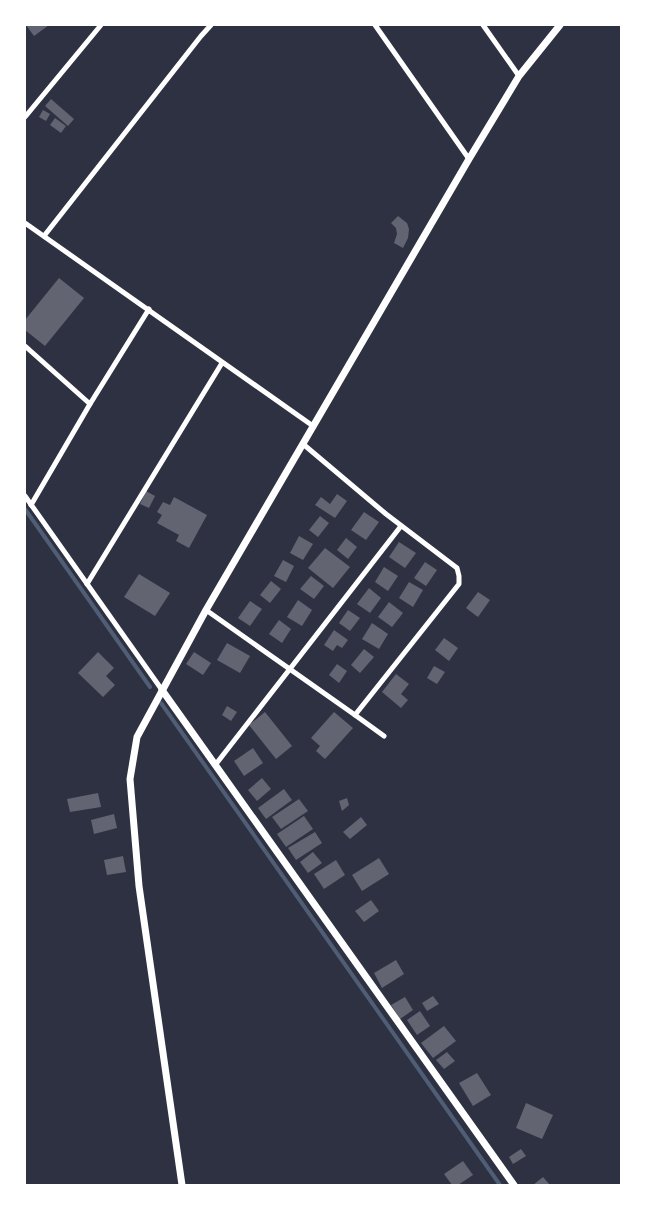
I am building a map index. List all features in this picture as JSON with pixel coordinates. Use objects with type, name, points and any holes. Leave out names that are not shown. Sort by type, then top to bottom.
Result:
[{"type":"street","points":[[25,117],[101,25]]},
{"type":"street","points":[[44,236],[194,44],[211,25]]},
{"type":"street","points":[[375,25],[469,159]]},
{"type":"street","points":[[483,25],[519,76]]},
{"type":"street","points":[[182,1185],[139,886],[130,780],[137,737],[206,610],[469,159],[519,76],[560,25]]},
{"type":"street","points":[[25,223],[313,426]]},
{"type":"street","points":[[31,505],[90,404],[149,309]]},
{"type":"street","points":[[25,346],[90,404]]},
{"type":"street","points":[[87,584],[222,362]]},
{"type":"street","points":[[303,444],[329,468],[401,526],[457,568],[459,576],[459,584],[355,715]]},
{"type":"street","points":[[25,496],[514,1185]]},
{"type":"street","points":[[216,764],[401,526]]},
{"type":"street","points":[[206,610],[384,736]]},
{"type":"building","points":[[26,25],[49,25],[34,36]]},
{"type":"building","points":[[51,99],[74,119],[68,126],[45,106]]},
{"type":"building","points":[[43,110],[50,114],[46,121],[39,117]]},
{"type":"building","points":[[55,118],[66,126],[61,133],[50,125]]},
{"type":"building","points":[[398,216],[407,223],[409,229],[408,238],[403,248],[394,243],[397,234],[396,228],[391,223]]},
{"type":"building","points":[[59,278],[84,298],[45,346],[25,330],[25,320]]},
{"type":"building","points":[[146,491],[155,496],[149,508],[140,504]]},
{"type":"building","points":[[337,494],[347,501],[335,518],[315,505],[321,497],[330,504]]},
{"type":"building","points":[[174,497],[207,515],[189,548],[176,541],[179,535],[157,523],[162,515],[157,512],[163,502],[170,505]]},
{"type":"building","points":[[364,512],[379,522],[366,540],[351,530]]},
{"type":"building","points":[[320,516],[329,523],[318,537],[309,530]]},
{"type":"building","points":[[299,536],[313,544],[303,560],[290,553]]},
{"type":"building","points":[[346,538],[357,547],[348,559],[337,550]]},
{"type":"building","points":[[399,542],[416,553],[405,568],[389,557]]},
{"type":"building","points":[[325,548],[350,567],[333,588],[308,568]]},
{"type":"building","points":[[283,560],[294,566],[286,582],[274,576]]},
{"type":"building","points":[[425,562],[437,570],[426,586],[414,578]]},
{"type":"building","points":[[384,567],[398,576],[388,591],[375,582]]},
{"type":"building","points":[[139,574],[170,593],[155,616],[124,597]]},
{"type":"building","points":[[311,576],[324,586],[314,599],[300,589]]},
{"type":"building","points":[[271,581],[281,589],[270,603],[260,595]]},
{"type":"building","points":[[409,582],[423,590],[413,607],[399,598]]},
{"type":"building","points":[[369,588],[381,598],[370,613],[357,604]]},
{"type":"building","points":[[478,592],[490,600],[478,617],[466,608]]},
{"type":"building","points":[[298,600],[312,610],[302,626],[287,617]]},
{"type":"building","points":[[250,601],[262,609],[250,626],[238,618]]},
{"type":"building","points":[[389,602],[403,613],[392,627],[378,617]]},
{"type":"building","points":[[348,610],[360,618],[350,631],[339,623]]},
{"type":"building","points":[[279,620],[291,629],[282,643],[269,634]]},
{"type":"building","points":[[372,623],[388,634],[379,649],[362,639]]},
{"type":"building","points":[[334,630],[348,640],[342,648],[337,645],[333,651],[324,645]]},
{"type":"building","points":[[444,638],[458,648],[449,661],[435,650]]},
{"type":"building","points":[[227,643],[250,656],[240,673],[217,660]]},
{"type":"building","points":[[364,649],[374,657],[360,673],[351,665]]},
{"type":"building","points":[[98,652],[114,668],[106,676],[115,685],[103,697],[78,673]]},
{"type":"building","points":[[194,652],[211,663],[203,675],[186,664]]},
{"type":"building","points":[[337,664],[347,671],[339,683],[329,675]]},
{"type":"building","points":[[434,666],[445,672],[437,684],[427,678]]},
{"type":"building","points":[[396,674],[409,684],[401,694],[408,700],[401,708],[382,692]]},
{"type":"building","points":[[227,706],[237,712],[231,721],[222,715]]},
{"type":"building","points":[[265,712],[292,746],[276,759],[249,725]]},
{"type":"building","points":[[334,712],[353,728],[325,759],[316,751],[320,746],[311,738]]},
{"type":"building","points":[[253,748],[263,763],[244,776],[234,761]]},
{"type":"building","points":[[262,778],[271,789],[257,801],[248,790]]},
{"type":"building","points":[[284,789],[292,800],[266,819],[258,808]]},
{"type":"building","points":[[98,793],[101,807],[70,812],[67,799]]},
{"type":"building","points":[[347,798],[349,805],[342,811],[339,801]]},
{"type":"building","points":[[299,799],[308,811],[281,829],[272,817]]},
{"type":"building","points":[[114,814],[117,828],[94,834],[91,820]]},
{"type":"building","points":[[304,816],[313,829],[286,847],[277,834]]},
{"type":"building","points":[[361,817],[367,825],[350,839],[343,832]]},
{"type":"building","points":[[315,832],[322,843],[296,860],[288,848]]},
{"type":"building","points":[[313,852],[322,863],[308,873],[300,862]]},
{"type":"building","points":[[123,856],[126,872],[107,875],[104,860]]},
{"type":"building","points":[[379,858],[389,874],[362,891],[352,875]]},
{"type":"building","points":[[336,860],[345,875],[324,889],[314,874]]},
{"type":"building","points":[[371,900],[379,911],[364,922],[355,911]]},
{"type":"building","points":[[396,960],[404,974],[382,988],[374,973]]},
{"type":"building","points":[[433,996],[439,1004],[427,1011],[422,1003]]},
{"type":"building","points":[[405,997],[413,1010],[400,1019],[391,1005]]},
{"type":"building","points":[[420,1011],[430,1026],[417,1035],[407,1020]]},
{"type":"building","points":[[444,1026],[456,1041],[433,1058],[421,1043]]},
{"type":"building","points":[[447,1052],[455,1061],[444,1069],[436,1060]]},
{"type":"building","points":[[477,1073],[491,1095],[473,1106],[459,1083]]},
{"type":"building","points":[[526,1103],[553,1115],[542,1139],[516,1128]]},
{"type":"building","points":[[521,1149],[526,1156],[513,1164],[509,1157]]},
{"type":"building","points":[[463,1161],[473,1175],[458,1185],[452,1185],[444,1174]]},
{"type":"building","points":[[543,1177],[550,1185],[533,1185]]},
{"type":"waterway","points":[[25,509],[150,687]]},
{"type":"waterway","points":[[161,703],[500,1185]]}]
